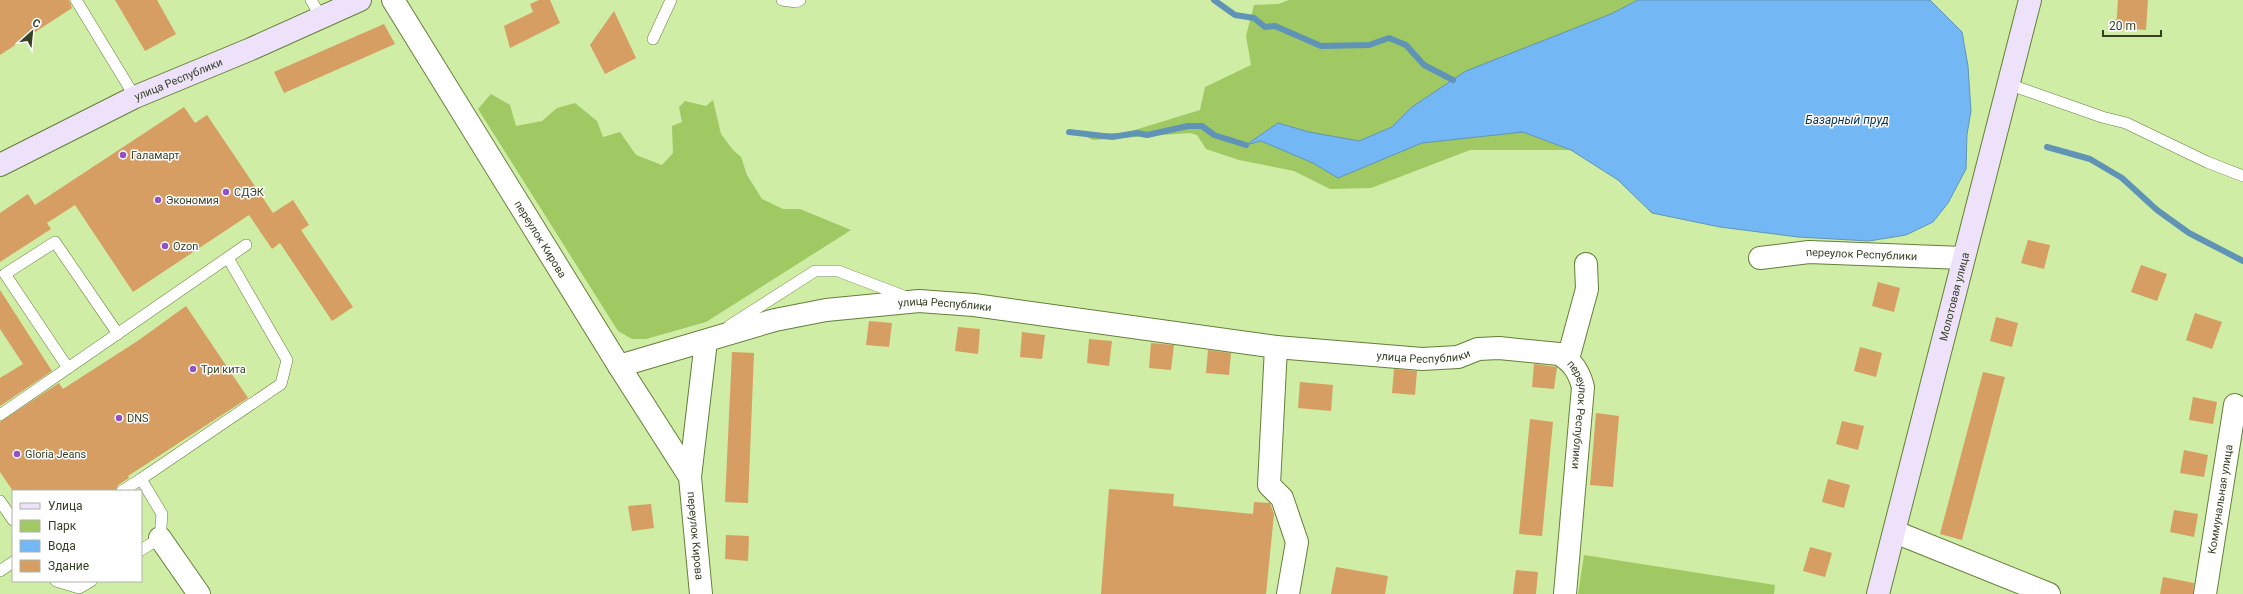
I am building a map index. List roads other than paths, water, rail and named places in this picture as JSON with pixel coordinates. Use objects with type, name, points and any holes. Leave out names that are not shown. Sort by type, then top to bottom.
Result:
[{"type":"street","name":"улица Республики","points":[[0,165],[135,97],[251,49],[316,9],[360,0]]},
{"type":"street","name":"переулок Кирова","points":[[393,0],[619,366],[690,477]]},
{"type":"street","name":"Молотовая улица","points":[[1878,594],[2030,0]]},
{"type":"street","name":"переулок Республики","points":[[1760,258],[1809,252],[1963,258]]},
{"type":"street","name":"переулок Республики","points":[[1565,594],[1583,387],[1575,367],[1568,359],[1587,289],[1586,264]]},
{"type":"street","name":"улица Республики","points":[[619,366],[774,320],[826,310],[919,301],[974,304],[1276,347],[1422,359],[1458,357],[1478,349],[1499,348],[1559,354],[1568,359]]},
{"type":"street","name":"переулок Кирова","points":[[701,594],[690,477],[706,341]]},
{"type":"street","points":[[1276,347],[1269,485],[1282,498],[1297,542],[1288,594]]},
{"type":"street","name":"Коммунальная улица","points":[[2205,594],[2235,405]]},
{"type":"street","points":[[1895,532],[2050,594]]},
{"type":"street","points":[[160,538],[199,594]]},
{"type":"lane","points":[[76,0],[135,97]]},
{"type":"lane","points":[[653,39],[671,0]]},
{"type":"lane","points":[[782,0],[796,2],[800,0]]},
{"type":"lane","points":[[2008,84],[2102,117],[2126,122],[2207,162],[2243,176]]},
{"type":"lane","points":[[68,368],[5,274],[55,242],[118,334]]},
{"type":"lane","points":[[0,415],[246,246]]},
{"type":"lane","points":[[124,490],[281,384],[287,360],[228,258]]},
{"type":"lane","points":[[706,341],[815,271],[838,271],[919,301]]},
{"type":"lane","points":[[140,479],[162,514],[160,538],[142,549]]},
{"type":"lane","points":[[0,501],[12,519]]},
{"type":"lane","points":[[0,571],[12,563]]},
{"type":"lane","points":[[59,582],[79,588],[89,582]]},
{"type":"water","name":"Базарный пруд","points":[[1638,0],[1930,0],[1962,32],[1968,66],[1971,111],[1967,134],[1966,169],[1948,203],[1933,222],[1906,235],[1869,241],[1798,237],[1720,227],[1652,213],[1618,180],[1571,150],[1523,132],[1422,143],[1338,178],[1313,163],[1261,141],[1246,145],[1278,123],[1309,132],[1359,141],[1392,127],[1412,107],[1466,71],[1611,14]]},
{"type":"waterway","points":[[1214,0],[1235,15],[1254,18],[1265,27],[1275,26],[1321,46],[1369,45],[1389,38],[1406,45],[1424,65],[1453,80]]},
{"type":"waterway","points":[[1069,132],[1112,137],[1137,133],[1147,135],[1188,126],[1202,126],[1214,135],[1246,145]]},
{"type":"waterway","points":[[2047,147],[2090,159],[2122,178],[2157,210],[2189,233],[2243,261]]},
{"type":"place","name":"Галамарт","points":[[123,155]]},
{"type":"place","name":"СДЭК","points":[[226,192]]},
{"type":"place","name":"Экономия","points":[[158,200]]},
{"type":"place","name":"Ozon","points":[[165,246]]},
{"type":"place","name":"Три кита","points":[[193,369]]},
{"type":"place","name":"DNS","points":[[119,418]]},
{"type":"place","name":"Gloria Jeans","points":[[17,454]]}]
